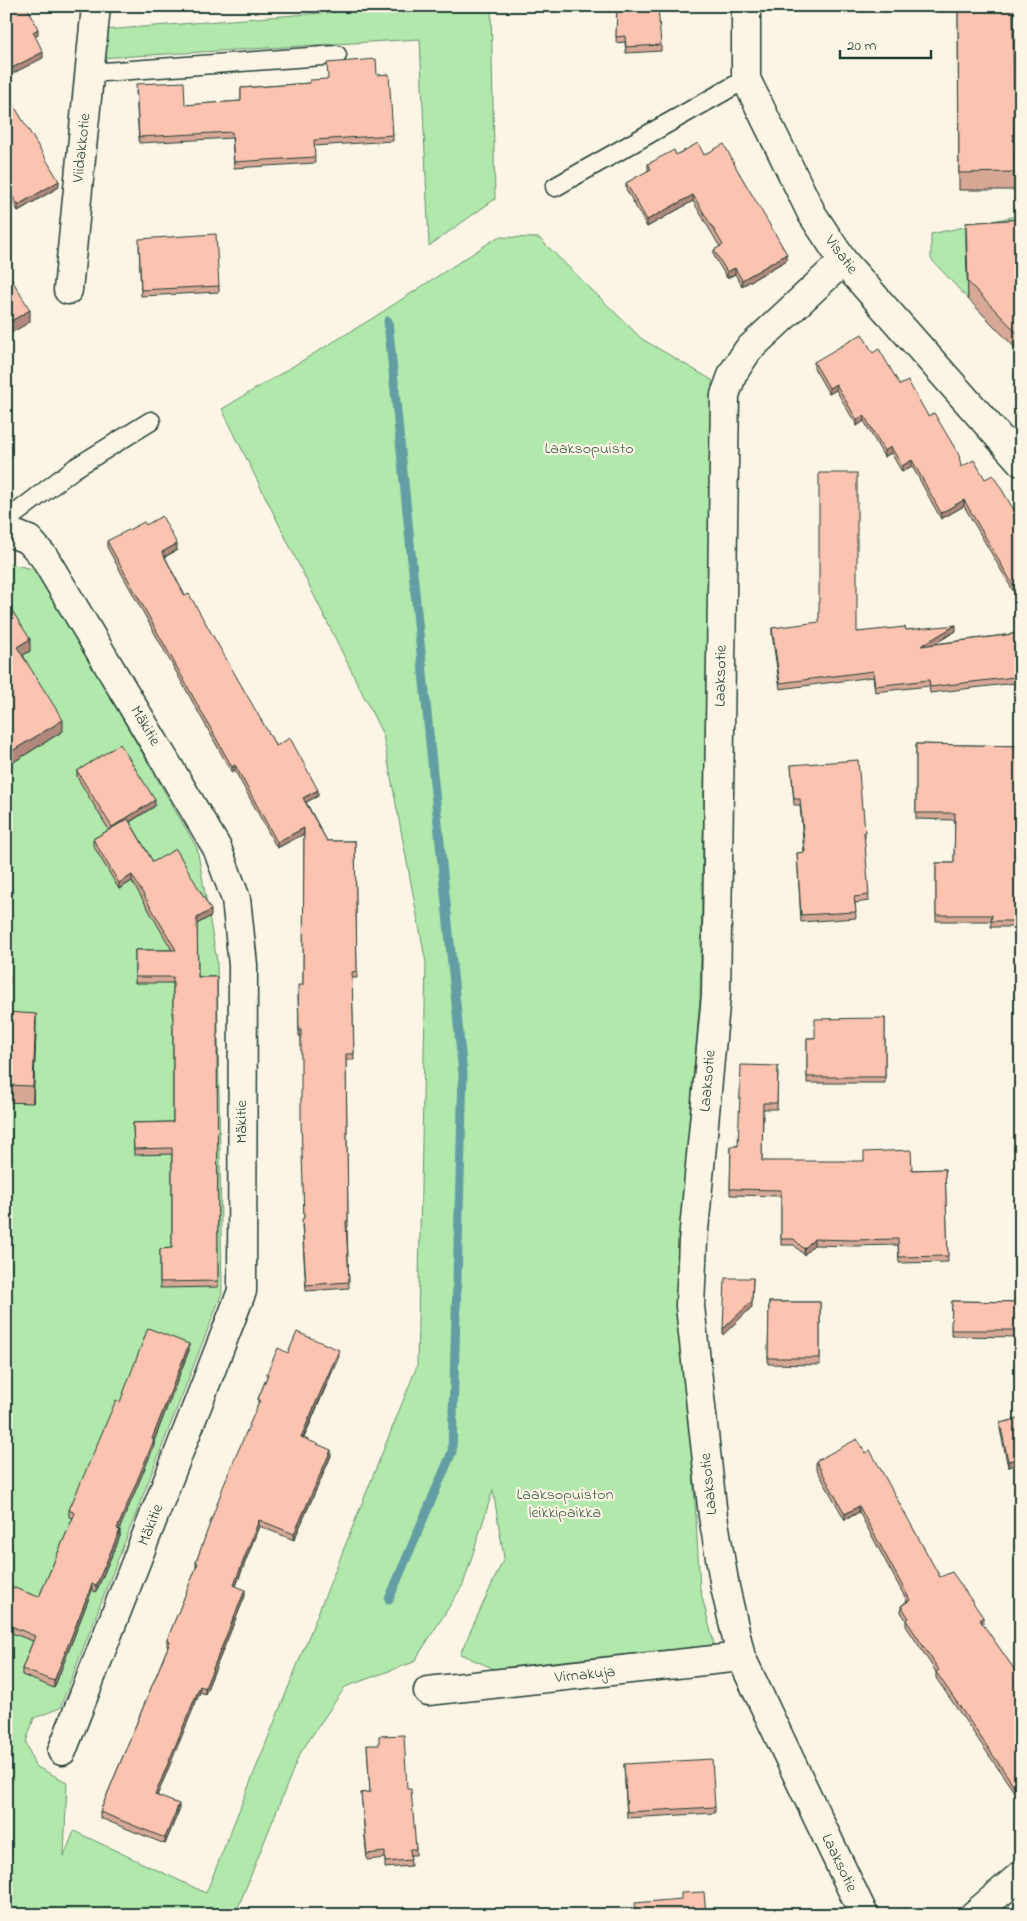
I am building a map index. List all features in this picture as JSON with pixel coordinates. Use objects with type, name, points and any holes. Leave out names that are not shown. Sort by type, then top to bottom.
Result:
[{"type":"street","name":"Viidakkotie","points":[[68,290],[96,6]]},
{"type":"street","name":"Visatie","points":[[746,6],[746,79],[812,214],[843,261],[1021,462]]},
{"type":"street","name":"Laaksotie","points":[[843,261],[748,350],[734,373],[725,396],[716,995],[693,1241],[690,1306],[713,1516],[725,1587],[741,1657],[864,1915]]},
{"type":"street","name":"Mäkitie","points":[[6,530],[29,540],[44,557],[217,848],[236,899],[243,965],[242,1291],[62,1751]]},
{"type":"street","name":"Virnakuja","points":[[428,1691],[741,1657]]},
{"type":"street","points":[[974,1915],[1021,1875]]},
{"type":"lane","points":[[90,72],[337,55]]},
{"type":"lane","points":[[555,188],[746,79]]},
{"type":"lane","points":[[6,530],[11,517],[75,468],[150,421]]},
{"type":"green space","points":[[409,6],[491,6],[495,199],[429,246],[420,39],[100,58],[104,30]]},
{"type":"green space","points":[[1021,215],[1021,236],[966,241],[968,299],[931,259],[931,234]]},
{"type":"green space","points":[[498,237],[539,238],[642,339],[712,380],[700,998],[680,1244],[700,1589],[715,1648],[506,1674],[460,1654],[504,1558],[493,1490],[463,1585],[414,1662],[345,1687],[299,1755],[235,1915],[6,1915],[6,563],[37,570],[197,848],[217,961],[222,1293],[60,1708],[34,1718],[26,1742],[35,1766],[67,1782],[64,1856],[74,1831],[206,1893],[417,1366],[426,963],[383,735],[222,409],[373,318]]},
{"type":"building","points":[[6,6],[27,6],[38,29],[33,32],[43,52],[6,71]]},
{"type":"building","points":[[617,6],[658,6],[661,45],[626,47],[625,36],[616,37]]},
{"type":"building","points":[[958,6],[1013,6],[1014,172],[959,173]]},
{"type":"building","points":[[376,59],[377,75],[389,74],[393,135],[314,140],[315,157],[234,162],[232,132],[139,137],[136,84],[184,82],[185,105],[241,101],[241,88],[310,83],[310,80],[328,79],[327,63]]},
{"type":"building","points":[[13,104],[59,181],[18,205],[8,189],[6,190],[6,108]]},
{"type":"building","points":[[698,143],[704,155],[724,144],[787,254],[742,280],[735,268],[727,272],[714,250],[723,245],[693,195],[647,220],[626,183],[651,169],[648,164],[674,150],[676,155]]},
{"type":"building","points":[[1021,219],[1021,337],[968,282],[966,223]]},
{"type":"building","points":[[216,234],[219,286],[141,290],[139,239]]},
{"type":"building","points":[[6,270],[30,310],[6,324]]},
{"type":"building","points":[[862,334],[873,353],[879,349],[900,385],[908,381],[928,416],[934,413],[959,455],[961,467],[974,460],[985,479],[993,475],[1014,510],[1021,506],[1021,588],[1016,590],[964,500],[941,513],[912,460],[902,466],[891,447],[884,451],[864,415],[857,420],[836,384],[829,388],[814,362]]},
{"type":"building","points":[[819,473],[857,473],[857,632],[905,627],[906,630],[956,625],[921,646],[1021,633],[1021,688],[1017,688],[1015,677],[930,687],[929,680],[875,686],[873,671],[780,683],[772,628],[819,622]]},
{"type":"building","points":[[162,516],[177,544],[162,552],[185,596],[189,594],[276,746],[290,738],[318,790],[303,798],[327,841],[355,841],[357,971],[352,972],[354,1054],[346,1054],[348,1221],[346,1221],[349,1282],[306,1285],[302,1219],[304,1218],[301,1030],[299,1030],[298,985],[303,985],[304,828],[277,842],[235,765],[232,767],[107,541],[144,522],[146,525]]},
{"type":"building","points":[[6,601],[30,639],[17,647],[63,720],[12,751],[6,741]]},
{"type":"building","points":[[120,744],[155,800],[112,827],[77,771]]},
{"type":"building","points":[[916,744],[1021,746],[1021,921],[991,921],[992,915],[936,915],[936,863],[954,863],[955,813],[916,813]]},
{"type":"building","points":[[858,760],[869,895],[854,897],[856,912],[801,915],[797,853],[805,852],[800,799],[794,799],[791,765]]},
{"type":"building","points":[[128,819],[153,862],[176,849],[211,910],[197,918],[198,977],[217,977],[218,1281],[160,1282],[160,1249],[172,1248],[172,1148],[134,1149],[133,1123],[173,1122],[173,977],[135,977],[135,950],[176,950],[132,875],[119,883],[93,839]]},
{"type":"building","points":[[6,966],[10,977],[6,978]]},
{"type":"building","points":[[6,1012],[36,1014],[33,1086],[6,1085]]},
{"type":"building","points":[[885,1018],[885,1077],[807,1077],[807,1038],[815,1038],[815,1019]]},
{"type":"building","points":[[741,1065],[778,1066],[777,1103],[763,1103],[762,1161],[864,1161],[864,1152],[911,1150],[912,1170],[945,1169],[948,1256],[899,1257],[898,1239],[814,1239],[804,1249],[794,1239],[781,1239],[781,1190],[730,1189],[731,1146],[738,1146]]},
{"type":"building","points":[[725,1278],[753,1278],[752,1301],[723,1329]]},
{"type":"building","points":[[952,1301],[1021,1302],[1021,1330],[951,1330]]},
{"type":"building","points":[[769,1302],[820,1302],[820,1358],[768,1358]]},
{"type":"building","points":[[148,1328],[189,1344],[152,1439],[154,1440],[117,1529],[120,1530],[96,1586],[92,1584],[54,1681],[22,1669],[35,1636],[6,1624],[6,1601],[12,1587],[39,1597],[75,1513],[69,1510],[116,1400],[120,1402]]},
{"type":"building","points":[[297,1332],[339,1350],[301,1437],[331,1450],[294,1534],[259,1520],[234,1585],[245,1590],[205,1688],[200,1686],[155,1795],[179,1804],[165,1838],[100,1812],[170,1642],[167,1640],[198,1563],[196,1562],[226,1479],[260,1400],[258,1399],[267,1373],[278,1348],[288,1353]]},
{"type":"building","points":[[1021,1418],[1021,1458],[1008,1461],[1000,1423]]},
{"type":"building","points":[[857,1439],[865,1453],[870,1450],[940,1577],[952,1572],[983,1617],[980,1620],[1021,1679],[1021,1796],[936,1672],[939,1670],[906,1620],[909,1618],[901,1606],[910,1600],[859,1506],[845,1514],[816,1461]]},
{"type":"building","points":[[404,1735],[407,1789],[411,1789],[416,1849],[410,1849],[411,1860],[385,1862],[385,1852],[367,1854],[361,1793],[370,1792],[367,1745],[379,1745],[379,1736]]},
{"type":"building","points":[[712,1759],[715,1807],[627,1812],[624,1764]]},
{"type":"building","points":[[704,1892],[706,1915],[636,1915],[635,1903],[681,1899],[681,1893]]},
{"type":"waterway","points":[[388,321],[463,1074],[452,1452],[389,1599]]},
{"type":"park label","name":"Laaksopuisto","points":[[589,449]]},
{"type":"park label","name":"Laaksopuiston leikkipaikka","points":[[565,1504]]}]
